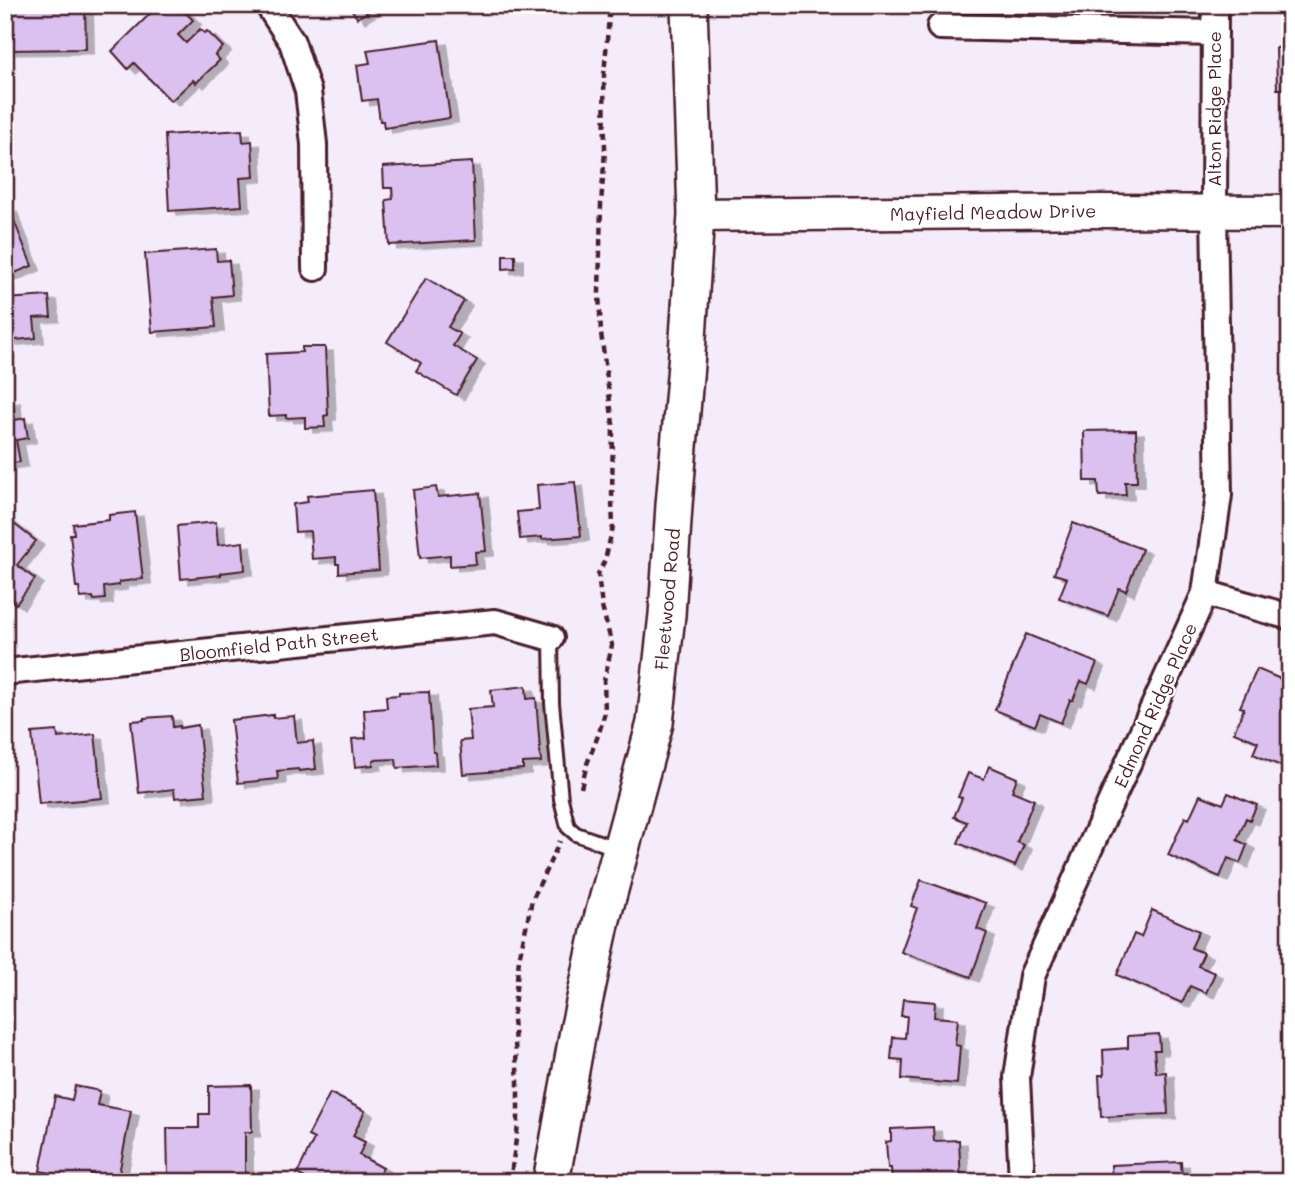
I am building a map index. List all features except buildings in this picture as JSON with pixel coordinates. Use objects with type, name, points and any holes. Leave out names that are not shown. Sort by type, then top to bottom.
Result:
[{"type":"main road","name":"Fleetwood Road","points":[[551,1182],[602,919],[655,723],[667,615],[696,215],[689,5]]},
{"type":"street","points":[[268,5],[292,42],[308,91],[314,144],[315,268]]},
{"type":"street","name":"Alton Ridge Place","points":[[1214,212],[1215,5]]},
{"type":"street","points":[[940,27],[1215,33]]},
{"type":"street","name":"Edmond Ridge Place","points":[[1022,1182],[1017,1077],[1032,976],[1205,593],[1219,495],[1214,212]]},
{"type":"street","name":"Mayfield Meadow Drive","points":[[696,215],[1290,212]]},
{"type":"street","points":[[1205,593],[1290,617]]},
{"type":"street","name":"Bloomfield Path Street","points":[[5,672],[495,622],[551,638]]},
{"type":"lane","points":[[551,638],[552,703],[561,799],[568,827],[576,834],[621,850]]},
{"type":"path","points":[[510,1182],[518,1125],[518,1080],[513,1019],[519,959],[532,900],[568,827],[599,733],[604,712],[604,681],[611,645],[598,574],[605,560],[614,527],[613,424],[601,333],[599,293],[605,151],[604,75],[610,5]]}]
